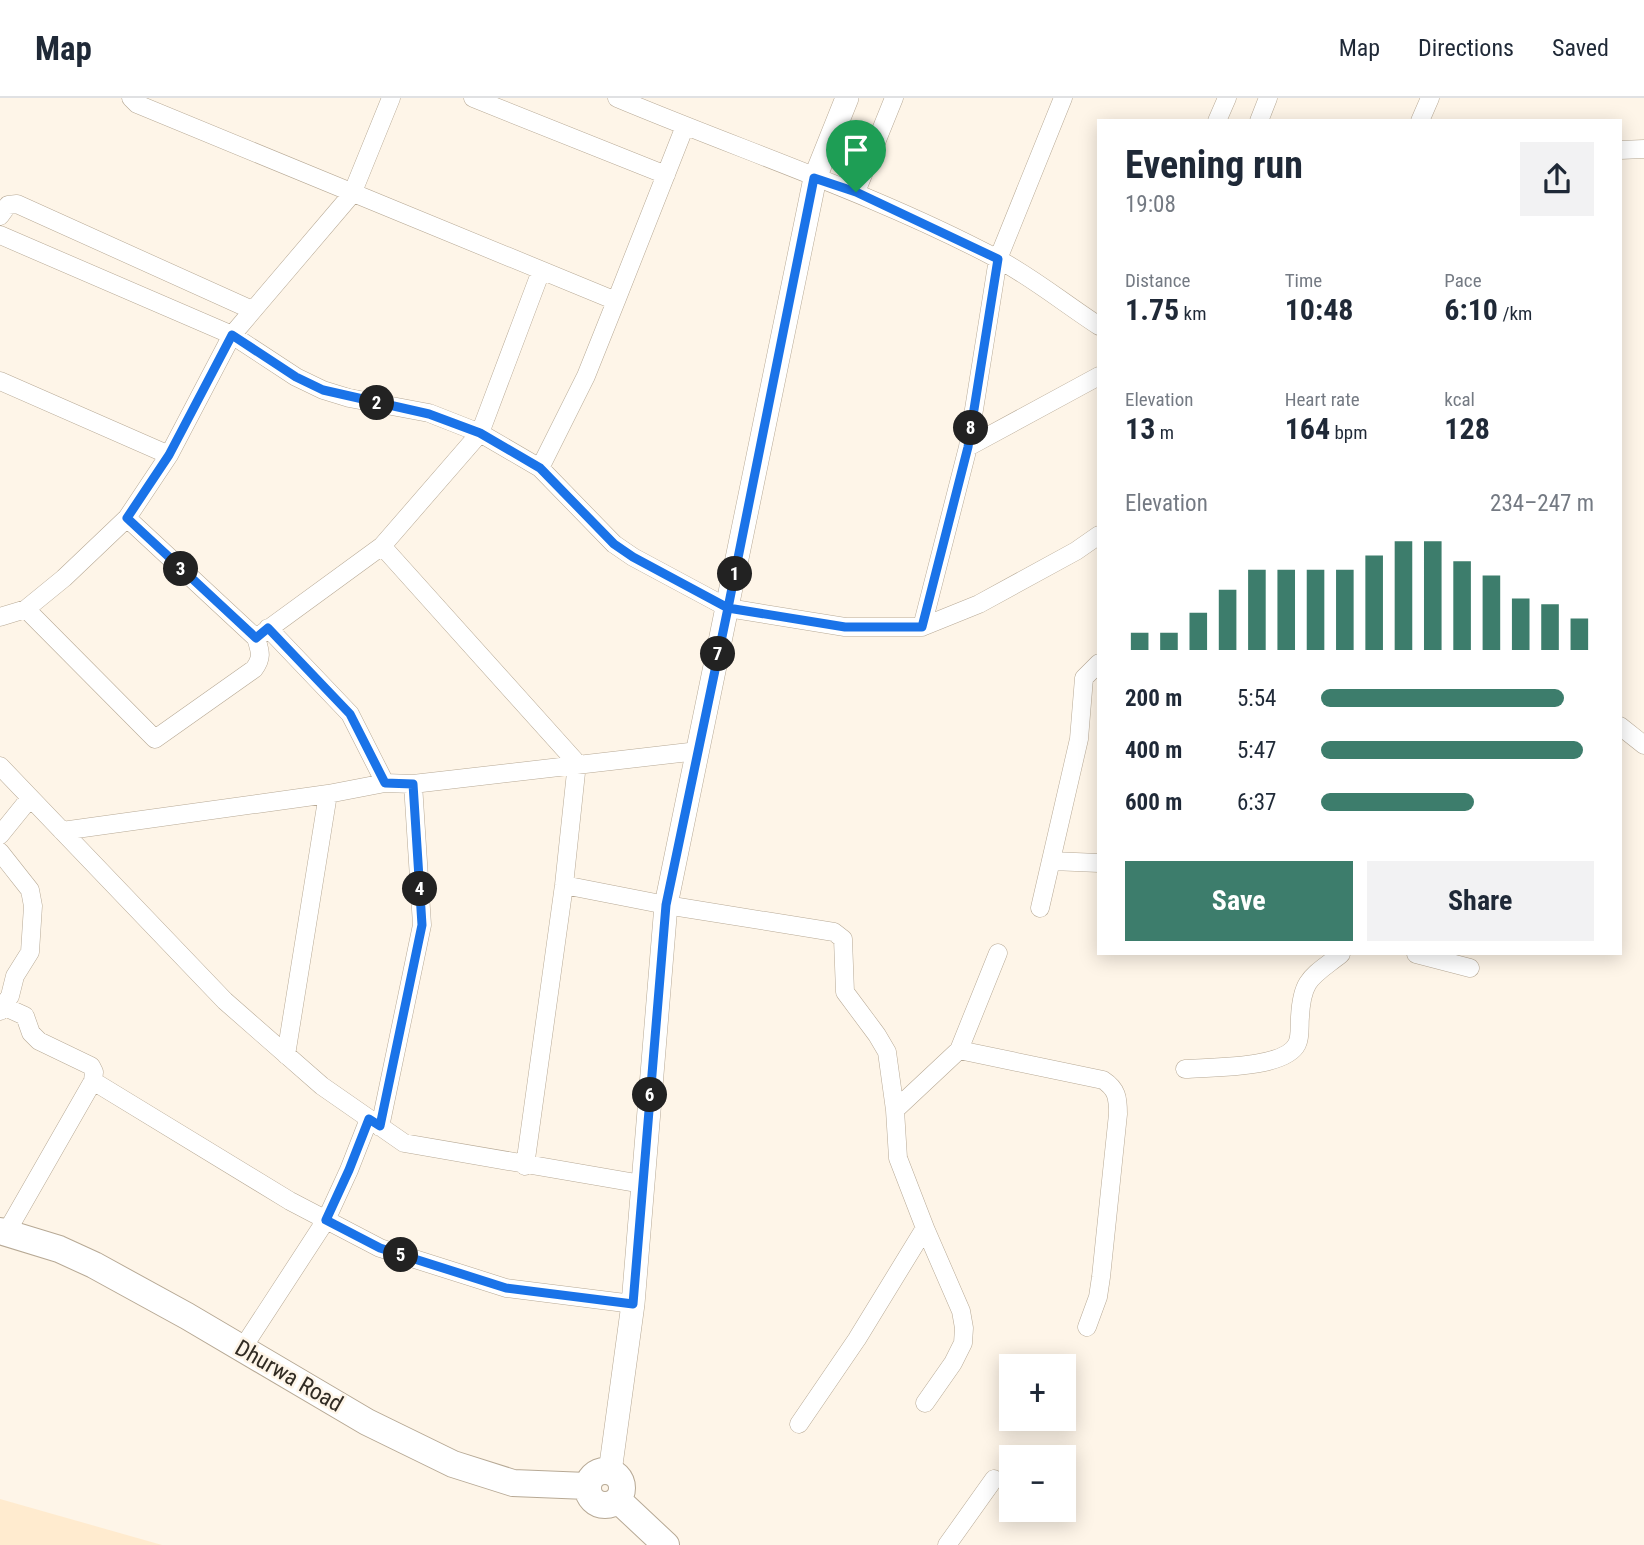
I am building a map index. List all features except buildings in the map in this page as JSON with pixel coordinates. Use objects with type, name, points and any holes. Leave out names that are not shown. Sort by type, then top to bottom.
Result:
[{"type":"main road","name":"Dhurwa Road","points":[[3,1232],[59,1250],[94,1265],[367,1422],[453,1464],[513,1483],[587,1486]]},
{"type":"main road","points":[[598,1472],[610,1472],[622,1484],[621,1495],[609,1506],[598,1504],[590,1497],[587,1486],[589,1480],[598,1472]]},
{"type":"main road","points":[[618,1500],[666,1545]]},
{"type":"street","points":[[131,98],[136,104],[616,302]]},
{"type":"street","points":[[0,617],[26,609],[64,578],[127,518],[169,455],[232,335],[352,194],[391,98]]},
{"type":"street","points":[[472,98],[666,175]]},
{"type":"street","points":[[617,98],[814,178],[856,192],[998,259],[1097,325]]},
{"type":"street","points":[[610,1472],[633,1304],[666,905],[814,178],[847,98]]},
{"type":"street","points":[[856,192],[894,98]]},
{"type":"street","points":[[922,627],[968,447],[998,259],[1063,98]]},
{"type":"street","points":[[1218,119],[1227,98]]},
{"type":"street","points":[[1260,119],[1268,98]]},
{"type":"street","points":[[1421,119],[1430,98]]},
{"type":"street","points":[[540,468],[586,376],[685,126]]},
{"type":"street","points":[[1622,150],[1644,149]]},
{"type":"street","points":[[0,216],[8,205],[17,204],[252,310]]},
{"type":"street","points":[[0,235],[232,335],[296,377],[323,390],[429,414],[480,433],[540,468],[614,544],[728,608],[845,627],[922,627],[979,604],[1076,551],[1097,536]]},
{"type":"street","points":[[262,633],[382,545],[480,433],[541,271]]},
{"type":"street","points":[[968,447],[1097,377]]},
{"type":"street","points":[[0,381],[169,455]]},
{"type":"street","points":[[127,518],[262,633],[350,714],[385,783]]},
{"type":"street","points":[[382,545],[577,763],[564,886],[525,1166]]},
{"type":"street","points":[[26,609],[155,739],[254,669],[260,660],[262,633]]},
{"type":"street","points":[[1040,908],[1079,739],[1084,678],[1097,665]]},
{"type":"street","points":[[1622,728],[1644,745]]},
{"type":"street","points":[[62,831],[328,794],[385,783],[413,784],[698,751]]},
{"type":"street","points":[[0,766],[225,1001],[322,1086],[404,1143],[525,1166],[642,1184]]},
{"type":"street","points":[[242,1349],[326,1220],[374,1123],[422,925],[413,784]]},
{"type":"street","points":[[286,1055],[328,794]]},
{"type":"street","points":[[0,835],[30,798]]},
{"type":"street","points":[[0,852],[30,890],[33,906],[30,952],[15,976],[10,996],[2,1009],[25,1016],[31,1033],[38,1041],[91,1066],[94,1072],[93,1081],[3,1232]]},
{"type":"street","points":[[1052,861],[1097,863]]},
{"type":"street","points":[[564,886],[838,934],[844,945],[845,992],[887,1052],[898,1158],[961,1311],[963,1343],[925,1403]]},
{"type":"street","points":[[895,1110],[959,1050],[998,953]]},
{"type":"street","points":[[1185,1069],[1264,1064],[1291,1051],[1298,1041],[1301,994],[1305,985],[1341,955]]},
{"type":"street","points":[[1420,955],[1470,968]]},
{"type":"street","points":[[959,1050],[1103,1080],[1115,1090],[1118,1114],[1101,1277],[1098,1297],[1087,1327]]},
{"type":"street","points":[[93,1081],[290,1200],[380,1248],[506,1288],[633,1304]]},
{"type":"street","points":[[799,1424],[857,1339],[925,1228]]},
{"type":"street","points":[[947,1545],[994,1479]]},
{"type":"shaded area","points":[[0,1499],[162,1545],[0,1545]]},
{"type":"route","points":[[856,192],[814,178],[728,608],[614,544],[540,468],[480,433],[429,414],[323,390],[296,377],[232,335],[169,455],[127,518],[256,638],[268,628],[350,714],[385,783],[413,784],[422,925],[380,1126],[369,1119],[326,1220],[380,1248],[506,1288],[633,1304],[666,905],[728,608],[845,627],[922,627],[968,447],[998,259],[856,192]]}]
